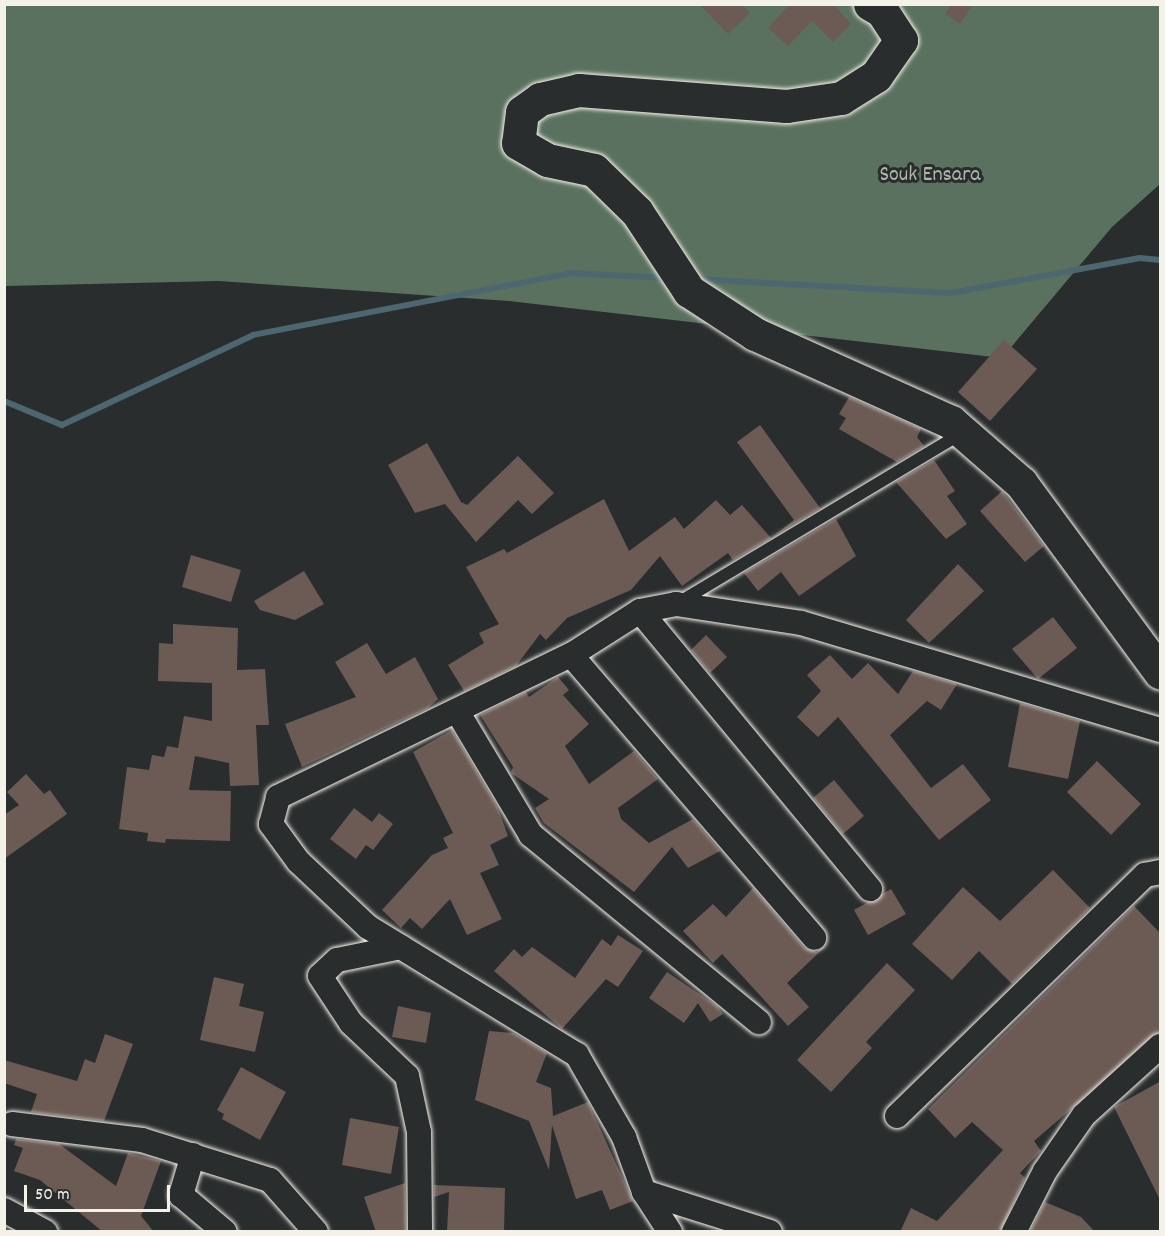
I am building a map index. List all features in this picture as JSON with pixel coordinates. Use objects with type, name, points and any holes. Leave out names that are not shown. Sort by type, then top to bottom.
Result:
[{"type":"street","points":[[870,4],[882,11],[901,40],[876,76],[842,98],[786,106],[579,90],[540,99],[522,112],[519,143],[547,160],[594,170],[637,212],[689,291],[755,334],[863,379],[963,432],[1021,483],[1161,672]]},
{"type":"street","points":[[670,1232],[644,1192],[624,1137],[577,1055],[368,927],[298,861],[271,824],[278,797],[571,655],[640,611],[676,604],[801,624],[1161,730]]},
{"type":"street","points":[[640,611],[870,889]]},
{"type":"street","points":[[571,655],[814,938]]},
{"type":"street","points":[[457,711],[531,835],[759,1022]]},
{"type":"street","points":[[897,1116],[1145,875],[1161,872]]},
{"type":"street","points":[[401,947],[337,960],[320,976],[351,1023],[407,1076],[419,1132],[420,1232]]},
{"type":"street","points":[[1014,1232],[1045,1171],[1084,1115],[1161,1046]]},
{"type":"street","points":[[12,1124],[142,1140],[270,1180],[316,1232]]},
{"type":"street","points":[[193,1155],[181,1195],[225,1232]]},
{"type":"street","points":[[644,1192],[770,1232]]},
{"type":"street","points":[[4,1210],[45,1232]]},
{"type":"lane","points":[[676,604],[963,432]]},
{"type":"green space","name":"Souk Ensara","points":[[4,5],[1160,5],[1160,184],[1112,227],[1002,358],[509,301],[218,281],[5,286]]},
{"type":"building","points":[[699,4],[741,4],[750,13],[728,34]]},
{"type":"building","points":[[790,4],[833,4],[851,24],[833,42],[812,21],[788,46],[768,28]]},
{"type":"building","points":[[952,4],[973,4],[960,24],[945,14]]},
{"type":"building","points":[[1004,340],[1037,369],[990,421],[958,392]]},
{"type":"building","points":[[849,397],[921,429],[917,437],[924,446],[897,462],[839,429],[846,418],[839,414]]},
{"type":"building","points":[[760,425],[820,508],[775,535],[794,520],[737,442]]},
{"type":"building","points":[[427,443],[461,502],[467,505],[518,456],[554,493],[532,514],[518,500],[476,542],[445,504],[415,513],[388,465]]},
{"type":"building","points":[[934,460],[955,491],[947,496],[967,524],[946,539],[896,482]]},
{"type":"building","points":[[1002,491],[1044,546],[1025,562],[980,511]]},
{"type":"building","points":[[604,499],[629,551],[675,517],[684,529],[716,500],[730,515],[742,505],[771,538],[733,560],[728,553],[682,586],[660,556],[631,590],[567,618],[546,640],[540,634],[516,666],[464,691],[448,665],[484,643],[479,633],[499,624],[466,567],[504,549],[507,553]]},
{"type":"building","points":[[836,519],[856,556],[799,596],[781,572],[758,591],[744,573]]},
{"type":"building","points":[[191,555],[241,570],[231,602],[182,587]]},
{"type":"building","points":[[958,564],[984,591],[929,643],[906,620]]},
{"type":"building","points":[[304,571],[324,604],[295,620],[260,610],[254,601]]},
{"type":"building","points":[[1053,617],[1077,648],[1038,679],[1012,649]]},
{"type":"building","points":[[173,624],[238,628],[237,670],[265,669],[269,725],[256,725],[259,785],[230,786],[229,763],[195,756],[189,790],[231,791],[230,841],[166,839],[165,843],[147,841],[148,833],[119,829],[127,767],[149,770],[152,755],[164,757],[167,746],[178,748],[184,716],[212,721],[212,683],[158,681],[159,643],[173,644]]},
{"type":"building","points":[[706,635],[727,657],[710,673],[691,650]]},
{"type":"building","points":[[367,643],[386,674],[415,657],[438,699],[428,708],[302,767],[285,724],[356,697],[335,662]]},
{"type":"building","points":[[830,655],[852,679],[868,663],[898,694],[913,671],[957,684],[941,710],[927,701],[890,735],[931,788],[963,764],[991,800],[939,840],[838,717],[818,737],[797,717],[821,691],[807,675]]},
{"type":"building","points":[[558,677],[569,690],[563,695],[589,724],[565,746],[589,784],[634,751],[658,779],[618,808],[621,819],[649,843],[693,819],[720,851],[688,868],[672,847],[634,892],[544,823],[535,808],[549,799],[511,773],[513,767],[480,715],[526,692],[529,697]]},
{"type":"building","points":[[1020,703],[1080,721],[1068,779],[1008,767]]},
{"type":"building","points":[[452,730],[498,808],[508,836],[490,845],[499,865],[480,873],[502,919],[467,935],[450,899],[422,929],[410,918],[401,928],[382,910],[432,855],[448,848],[443,838],[453,833],[413,752]]},
{"type":"building","points":[[1097,761],[1141,804],[1111,835],[1067,792]]},
{"type":"building","points":[[26,774],[44,794],[50,790],[67,814],[4,859],[4,815],[19,805],[7,792]]},
{"type":"building","points":[[834,780],[864,816],[843,834],[813,798]]},
{"type":"building","points":[[354,808],[372,822],[379,813],[393,824],[373,850],[366,845],[356,859],[330,839]]},
{"type":"building","points":[[1053,870],[1090,908],[1012,984],[979,951],[952,980],[912,944],[963,887],[1000,921]]},
{"type":"building","points":[[753,888],[804,948],[817,952],[830,942],[787,983],[809,1007],[788,1026],[722,954],[713,963],[683,931],[713,904],[726,917]]},
{"type":"building","points":[[891,889],[906,914],[868,935],[854,910]]},
{"type":"building","points":[[1134,906],[1161,934],[1161,1032],[1034,1141],[1041,1151],[1020,1173],[1025,1178],[1000,1232],[900,1232],[911,1208],[937,1221],[1003,1150],[972,1122],[955,1138],[928,1109]]},
{"type":"building","points":[[618,935],[643,951],[618,987],[606,979],[562,1029],[494,971],[514,949],[522,957],[532,947],[575,978],[602,939],[611,946]]},
{"type":"building","points":[[887,963],[915,990],[866,1042],[872,1048],[831,1092],[797,1060]]},
{"type":"building","points":[[667,972],[717,1006],[723,1014],[710,1022],[698,1003],[684,1023],[649,998]]},
{"type":"building","points":[[214,977],[244,984],[239,1006],[264,1012],[255,1052],[200,1040]]},
{"type":"building","points":[[398,1006],[431,1013],[426,1043],[392,1037]]},
{"type":"building","points":[[489,1031],[513,1033],[547,1053],[536,1082],[551,1088],[553,1116],[588,1102],[633,1201],[610,1210],[602,1190],[576,1199],[552,1125],[549,1170],[529,1121],[475,1100]]},
{"type":"building","points":[[105,1034],[133,1044],[104,1121],[31,1112],[37,1094],[4,1083],[4,1060],[77,1081],[85,1059],[95,1063]]},
{"type":"building","points":[[241,1067],[286,1092],[260,1140],[222,1119],[224,1114],[217,1110]]},
{"type":"building","points":[[1161,1081],[1161,1202],[1114,1107]]},
{"type":"building","points":[[350,1118],[399,1127],[391,1174],[342,1165]]},
{"type":"building","points":[[16,1139],[59,1144],[116,1186],[128,1153],[161,1161],[141,1216],[154,1232],[103,1232],[40,1180],[14,1171],[23,1148],[14,1145]]},
{"type":"building","points":[[405,1183],[406,1232],[376,1232],[364,1197]]},
{"type":"building","points":[[434,1185],[505,1188],[504,1232],[447,1232],[449,1192],[434,1197]]},
{"type":"building","points":[[1045,1202],[1081,1217],[1095,1232],[1030,1232]]},
{"type":"waterway","points":[[694,279],[951,293],[1140,258],[1160,260]]},
{"type":"waterway","points":[[4,401],[62,425],[253,335],[571,273],[666,278]]}]
